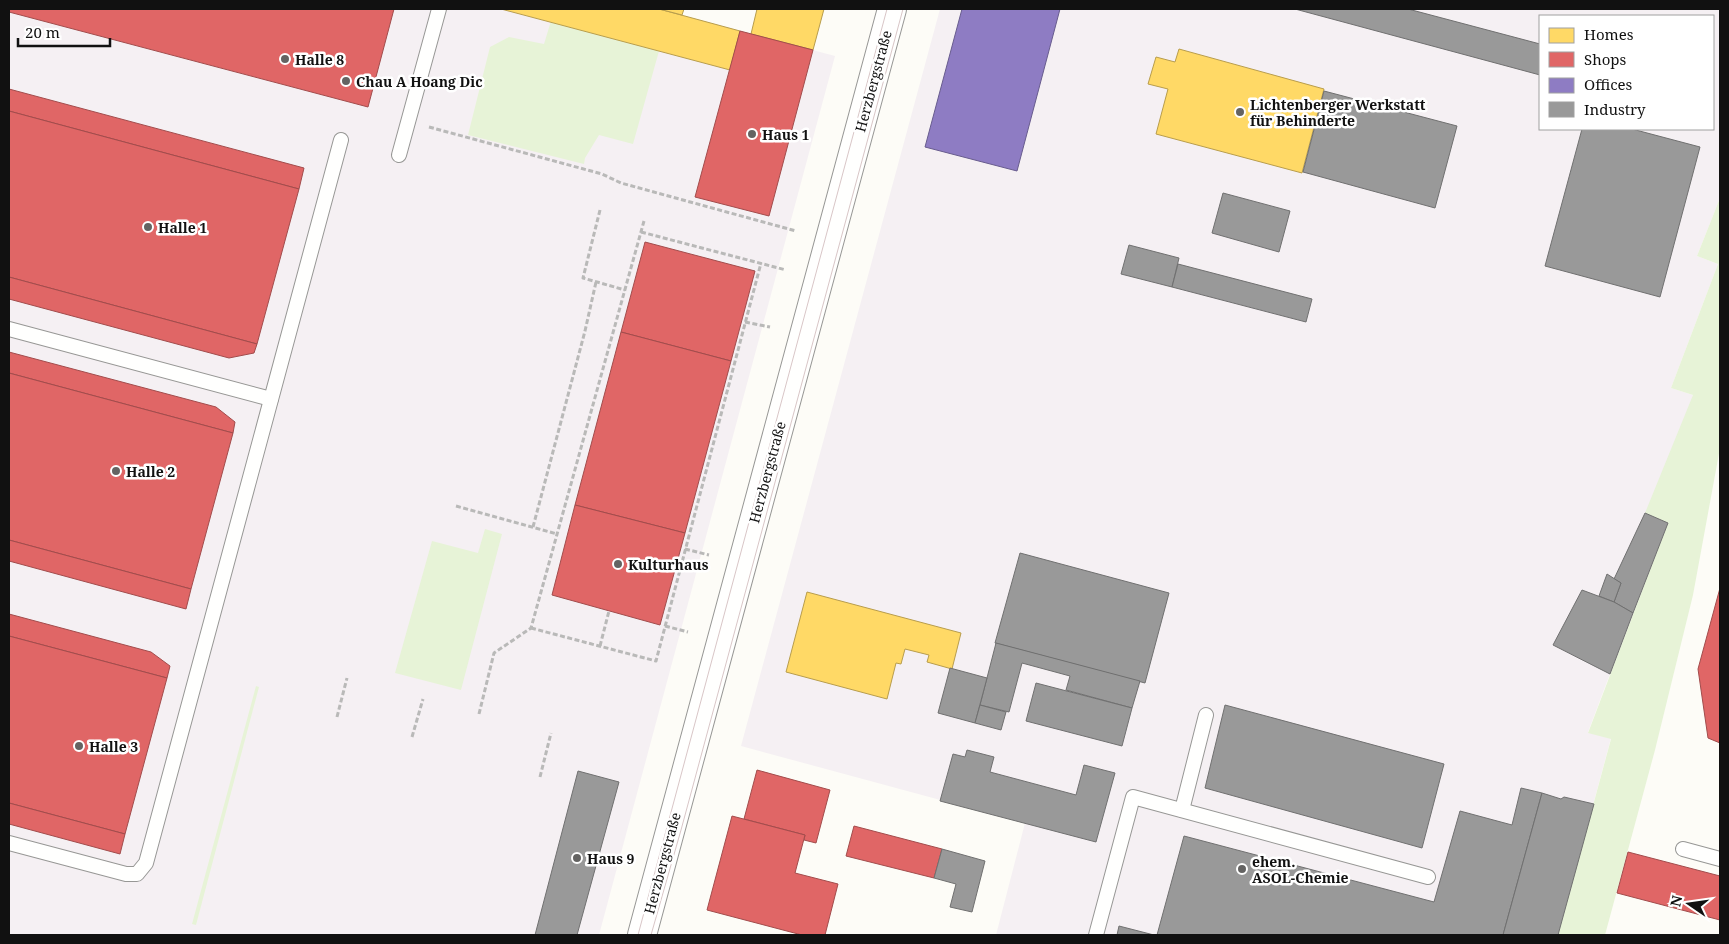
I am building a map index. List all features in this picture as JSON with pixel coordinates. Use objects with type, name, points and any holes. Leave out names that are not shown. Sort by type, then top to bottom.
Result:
[{"type":"street","name":"Herzbergstraße","points":[[642,935],[892,9]]},
{"type":"lane","points":[[400,155],[439,9]]},
{"type":"lane","points":[[9,843],[126,874],[137,874],[146,863],[341,140]]},
{"type":"lane","points":[[9,329],[271,400]]},
{"type":"lane","points":[[1182,810],[1206,715]]},
{"type":"lane","points":[[1096,935],[1134,797],[1428,878]]},
{"type":"lane","points":[[1683,849],[1720,859]]},
{"type":"path","points":[[408,121],[602,174],[621,183],[736,216],[796,231]]},
{"type":"path","points":[[600,210],[583,278],[624,290]]},
{"type":"path","points":[[479,714],[494,653],[531,628],[644,221]]},
{"type":"path","points":[[641,232],[786,270]]},
{"type":"path","points":[[634,255],[641,257]]},
{"type":"path","points":[[531,628],[656,661],[761,264]]},
{"type":"path","points":[[533,527],[585,331],[596,282]]},
{"type":"path","points":[[745,322],[770,327]]},
{"type":"path","points":[[456,506],[557,534]]},
{"type":"path","points":[[685,549],[709,555]]},
{"type":"path","points":[[600,646],[609,611]]},
{"type":"path","points":[[664,626],[688,632]]},
{"type":"path","points":[[337,717],[347,678]]},
{"type":"path","points":[[412,737],[423,699]]},
{"type":"path","points":[[540,777],[551,733]]},
{"type":"shaded area","points":[[9,9],[659,9],[835,56],[599,935],[9,935]]},
{"type":"shaded area","points":[[940,9],[1720,9],[1720,198],[1697,256],[1718,264],[1671,388],[1693,395],[1669,523],[1588,732],[1611,738],[1558,935],[996,935],[1025,823],[741,746]]},
{"type":"green space","points":[[551,21],[659,51],[633,144],[599,135],[585,158],[584,164],[468,135],[490,47],[509,37],[544,44]]},
{"type":"green space","points":[[1720,198],[1720,448],[1693,595],[1655,750],[1605,935],[1558,935],[1611,739],[1588,733],[1668,523],[1645,513],[1693,395],[1671,388],[1718,264],[1697,256]]},
{"type":"green space","points":[[485,529],[502,534],[461,690],[395,673],[432,541],[478,553]]},
{"type":"green space","points":[[256,686],[259,687],[196,925],[192,924]]},
{"type":"building: Homes","points":[[501,9],[659,9],[740,31],[730,70]]},
{"type":"building: Homes","points":[[659,9],[684,9],[682,15]]},
{"type":"building: Homes","points":[[757,9],[824,9],[813,50],[751,34]]},
{"type":"building: Homes","name":"Lichtenberger Werkstatt für Behinderte","points":[[1179,49],[1324,89],[1302,173],[1156,134],[1168,89],[1148,84],[1156,57],[1175,62]]},
{"type":"building: Homes","points":[[807,592],[961,633],[952,669],[927,662],[929,655],[905,649],[901,664],[896,663],[887,699],[786,672]]},
{"type":"building: Shops","name":"Halle 8","points":[[9,9],[394,9],[368,107],[9,12]]},
{"type":"building: Shops","name":"Haus 1","points":[[740,31],[813,50],[769,216],[695,197]]},
{"type":"building: Shops","points":[[9,89],[304,168],[299,189],[9,111]]},
{"type":"building: Shops","name":"Halle 1","points":[[9,111],[299,189],[257,344],[9,277]]},
{"type":"building: Shops","points":[[645,242],[755,271],[731,361],[621,332]]},
{"type":"building: Shops","points":[[9,277],[257,344],[254,353],[229,358],[9,299]]},
{"type":"building: Shops","points":[[621,332],[731,361],[685,533],[575,505]]},
{"type":"building: Shops","points":[[9,352],[216,407],[235,422],[233,433],[9,373]]},
{"type":"building: Shops","name":"Halle 2","points":[[9,373],[233,433],[191,589],[9,540]]},
{"type":"building: Shops","name":"Kulturhaus","points":[[575,505],[685,533],[660,625],[552,595]]},
{"type":"building: Shops","points":[[9,540],[191,589],[186,609],[9,561]]},
{"type":"building: Shops","points":[[1720,588],[1720,743],[1708,738],[1698,669]]},
{"type":"building: Shops","points":[[9,614],[151,652],[170,666],[167,678],[9,636]]},
{"type":"building: Shops","name":"Halle 3","points":[[9,636],[167,678],[125,834],[9,803]]},
{"type":"building: Shops","points":[[757,770],[830,790],[816,843],[804,840],[805,835],[744,819]]},
{"type":"building: Shops","points":[[9,803],[125,834],[120,854],[9,824]]},
{"type":"building: Shops","points":[[732,816],[805,835],[795,873],[838,884],[825,935],[802,935],[707,910]]},
{"type":"building: Shops","points":[[854,826],[942,849],[934,878],[846,856]]},
{"type":"building: Shops","points":[[1628,852],[1720,876],[1720,920],[1617,893]]},
{"type":"building: Offices","points":[[962,9],[1060,9],[1017,171],[925,147]]},
{"type":"building: Industry","points":[[1295,9],[1408,9],[1539,44],[1539,75]]},
{"type":"building: Industry","points":[[1324,91],[1457,126],[1435,208],[1303,172]]},
{"type":"building: Industry","points":[[1582,130],[1636,130],[1700,147],[1660,297],[1545,266]]},
{"type":"building: Industry","points":[[1223,193],[1290,211],[1279,252],[1212,233]]},
{"type":"building: Industry","points":[[1129,245],[1179,258],[1172,287],[1121,274]]},
{"type":"building: Industry","points":[[1178,264],[1312,299],[1306,322],[1172,287]]},
{"type":"building: Industry","points":[[1645,513],[1668,523],[1633,613],[1614,602],[1621,583],[1614,579]]},
{"type":"building: Industry","points":[[1020,553],[1169,593],[1145,683],[995,643]]},
{"type":"building: Industry","points":[[1607,574],[1621,583],[1614,602],[1599,596]]},
{"type":"building: Industry","points":[[1582,590],[1614,602],[1633,613],[1610,674],[1553,645]]},
{"type":"building: Industry","points":[[996,643],[1140,681],[1132,708],[1066,690],[1070,676],[1022,663],[1009,712],[980,705]]},
{"type":"building: Industry","points":[[950,668],[987,678],[975,723],[938,713]]},
{"type":"building: Industry","points":[[1036,683],[1132,708],[1122,746],[1026,721]]},
{"type":"building: Industry","points":[[980,705],[1006,712],[1001,730],[975,723]]},
{"type":"building: Industry","points":[[1225,705],[1444,764],[1422,848],[1205,788]]},
{"type":"building: Industry","points":[[967,750],[994,757],[990,772],[1076,795],[1084,765],[1115,773],[1096,842],[940,801],[953,754],[965,757]]},
{"type":"building: Industry","name":"Haus 9","points":[[578,771],[619,782],[577,935],[535,935]]},
{"type":"building: Industry","name":"ehem. ASOL-Chemie","points":[[1521,788],[1542,793],[1503,935],[1157,935],[1184,836],[1434,902],[1460,811],[1512,825]]},
{"type":"building: Industry","points":[[1542,793],[1561,799],[1564,797],[1594,804],[1558,935],[1503,935]]},
{"type":"building: Industry","points":[[942,849],[985,861],[972,912],[950,907],[956,884],[934,878]]},
{"type":"building: Industry","points":[[1119,926],[1154,935],[1117,935]]},
{"type":"tram line","points":[[638,935],[887,9]]},
{"type":"tram line","points":[[651,935],[903,9]]},
{"type":"place","name":"Halle 8","points":[[285,59]]},
{"type":"place","name":"Chau A Hoang Dic","points":[[346,81]]},
{"type":"place","name":"Lichtenberger Werkstatt für Behinderte","points":[[1240,112]]},
{"type":"place","name":"Haus 1","points":[[752,134]]},
{"type":"place","name":"Halle 1","points":[[148,227]]},
{"type":"place","name":"Halle 2","points":[[116,471]]},
{"type":"place","name":"Kulturhaus","points":[[618,564]]},
{"type":"place","name":"Halle 3","points":[[79,746]]},
{"type":"place","name":"Haus 9","points":[[577,858]]},
{"type":"place","name":"ehem. ASOL-Chemie","points":[[1242,869]]}]
